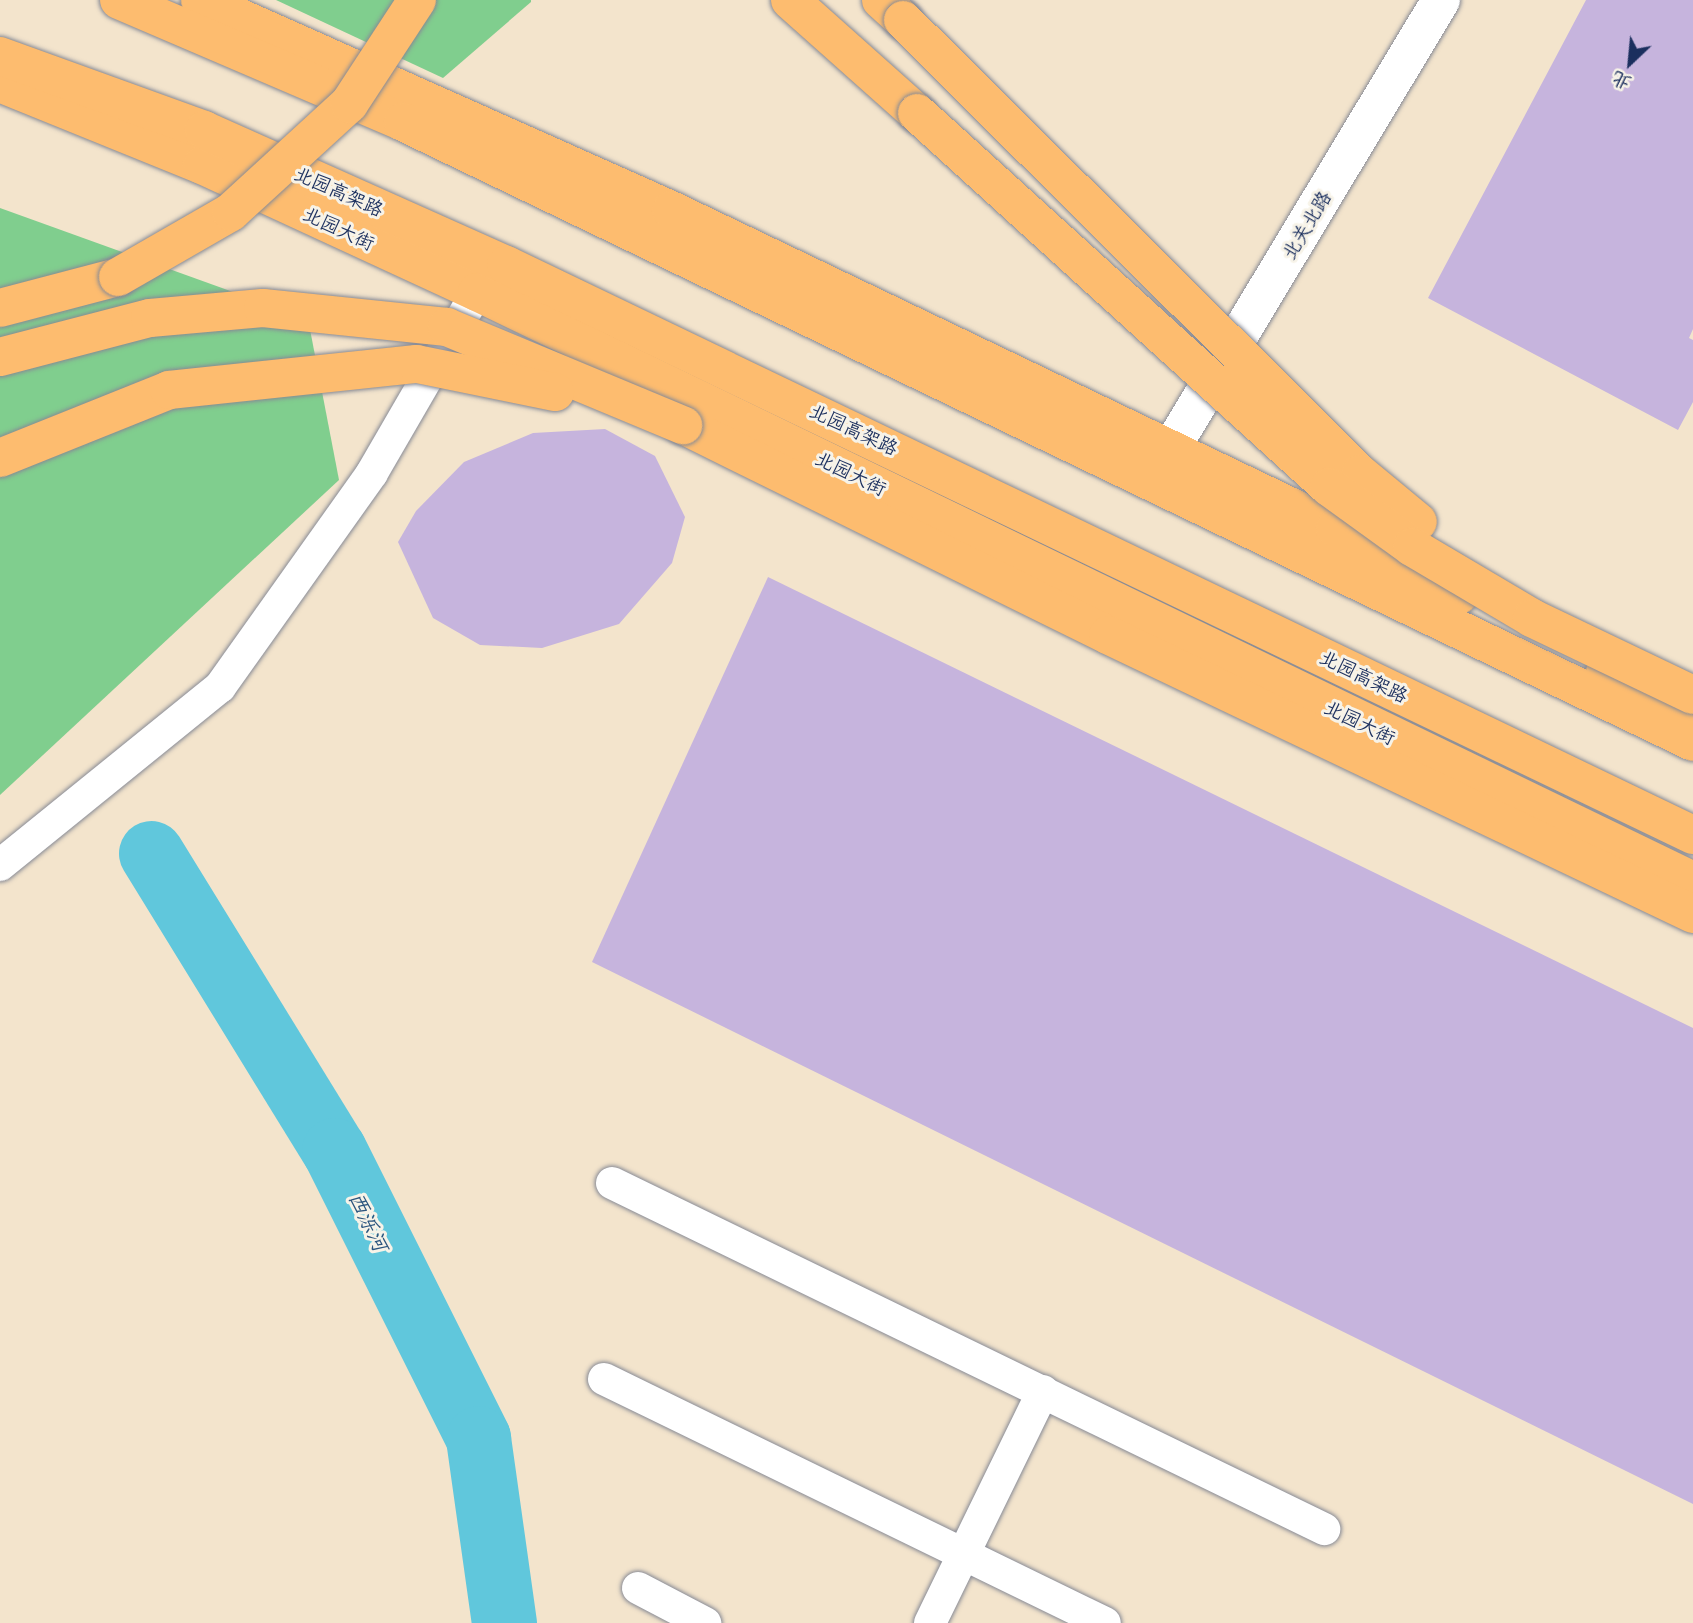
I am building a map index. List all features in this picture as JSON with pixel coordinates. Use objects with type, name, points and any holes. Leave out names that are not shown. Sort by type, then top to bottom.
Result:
[{"type":"main road","points":[[119,0],[403,122],[1693,742]]},
{"type":"main road","points":[[200,0],[671,210],[1335,528],[1693,719]]},
{"type":"main road","points":[[0,308],[118,277],[231,212],[349,104],[417,0]]},
{"type":"main road","points":[[790,0],[1329,487],[1412,547],[1532,618],[1693,695]]},
{"type":"main road","points":[[881,0],[1360,474],[1532,618]]},
{"type":"main road","name":"北园高架路","points":[[0,56],[204,130],[506,265],[1693,835]]},
{"type":"main road","name":"北园大街","points":[[0,83],[202,165],[477,292],[1693,881]]},
{"type":"main road","points":[[0,357],[150,318],[263,308],[447,327],[683,425],[1108,635],[1693,914]]},
{"type":"main road","points":[[0,458],[169,390],[417,364],[527,384],[683,425]]},
{"type":"street","name":"北关北路","points":[[1170,450],[1441,0]]},
{"type":"street","points":[[0,865],[219,687],[372,473],[477,292]]},
{"type":"street","points":[[612,1184],[1324,1529]]},
{"type":"street","points":[[604,1378],[1105,1623]]},
{"type":"street","points":[[930,1623],[1043,1391]]},
{"type":"street","points":[[638,1588],[705,1623]]},
{"type":"green space","points":[[276,0],[531,0],[531,2],[443,78]]},
{"type":"green space","points":[[0,208],[308,319],[339,480],[0,795]]},
{"type":"building","points":[[1586,0],[1693,0],[1693,329],[1689,338],[1693,340],[1693,402],[1678,430],[1428,298]]},
{"type":"building","points":[[605,429],[655,456],[685,517],[672,563],[619,624],[542,648],[480,645],[433,618],[398,542],[416,511],[464,462],[533,433]]},
{"type":"building","points":[[768,577],[1693,1028],[1693,1504],[592,962]]},
{"type":"waterway","name":"西泺河","points":[[151,853],[334,1150],[478,1438],[504,1623]]}]
